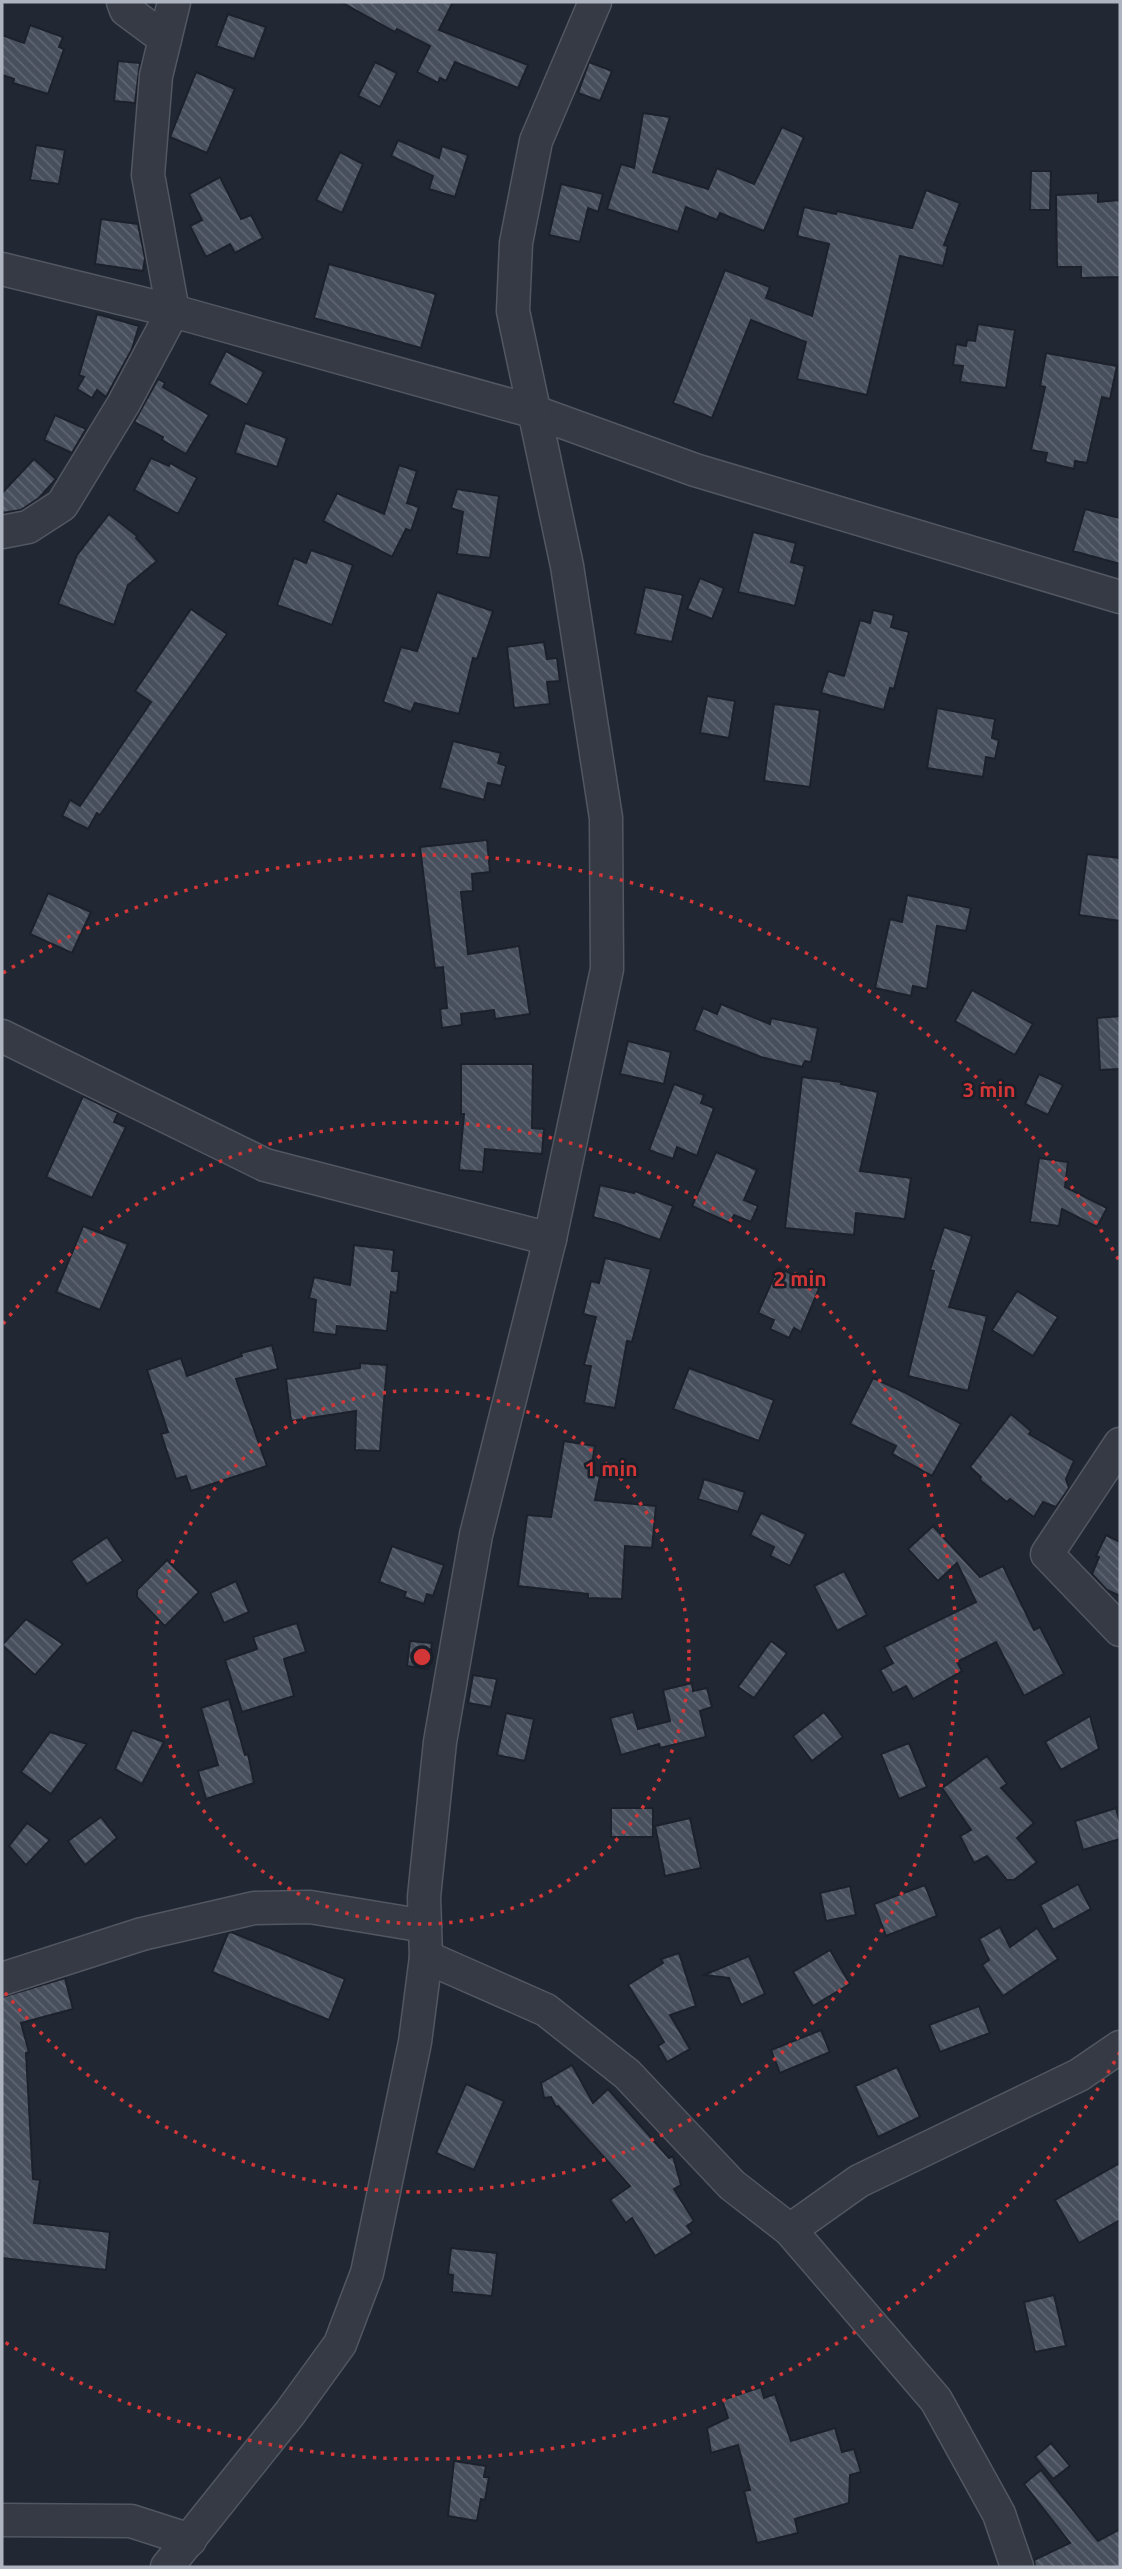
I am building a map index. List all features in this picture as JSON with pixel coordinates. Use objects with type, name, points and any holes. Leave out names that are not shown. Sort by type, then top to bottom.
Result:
[{"type":"street","points":[[123,2],[126,10],[165,39]]},
{"type":"street","points":[[2,532],[28,527],[62,505],[124,403],[173,312],[148,175],[156,76],[174,2]]},
{"type":"street","points":[[167,2567],[290,2413],[340,2344],[367,2273],[415,2042],[426,1957],[424,1897],[439,1742],[476,1535],[550,1239],[607,969],[606,818],[566,566],[513,311],[516,243],[536,141],[595,2]]},
{"type":"street","points":[[2,269],[173,312],[535,412],[695,470],[1120,597]]},
{"type":"street","points":[[2,1036],[265,1165],[550,1239]]},
{"type":"street","points":[[1120,1444],[1047,1554],[1120,1630]]},
{"type":"street","points":[[2,1979],[142,1934],[254,1908],[310,1907],[425,1926]]},
{"type":"street","points":[[426,1957],[546,2010],[627,2074],[732,2185],[790,2230],[936,2400],[999,2514],[1017,2567]]},
{"type":"street","points":[[790,2230],[859,2180],[1079,2075],[1120,2047]]},
{"type":"street","points":[[2,2520],[131,2521],[191,2540]]},
{"type":"building","points":[[341,2],[453,2],[439,30],[528,65],[518,88],[455,62],[446,81],[440,78],[438,83],[417,72],[430,46],[397,29],[395,32]]},
{"type":"building","points":[[228,14],[266,27],[254,59],[216,46]]},
{"type":"building","points":[[30,25],[63,37],[59,47],[64,49],[48,94],[13,83],[14,79],[2,75],[2,35],[24,43]]},
{"type":"building","points":[[118,61],[140,63],[135,103],[114,101]]},
{"type":"building","points":[[375,62],[397,73],[380,107],[358,96]]},
{"type":"building","points":[[589,62],[612,71],[600,101],[578,93]]},
{"type":"building","points":[[196,72],[235,89],[207,153],[170,137]]},
{"type":"building","points":[[643,113],[670,117],[653,172],[708,189],[717,168],[754,184],[782,127],[804,137],[764,231],[720,213],[717,220],[686,207],[678,232],[607,209],[621,164],[634,168]]},
{"type":"building","points":[[398,140],[439,158],[442,146],[468,155],[455,197],[429,189],[433,176],[391,156]]},
{"type":"building","points":[[36,145],[65,150],[59,184],[30,180]]},
{"type":"building","points":[[340,152],[363,164],[342,213],[316,200]]},
{"type":"building","points":[[1031,171],[1051,171],[1050,210],[1030,210]]},
{"type":"building","points":[[220,177],[241,219],[251,215],[263,238],[235,253],[230,244],[206,257],[190,226],[202,220],[189,194]]},
{"type":"building","points":[[561,184],[603,194],[598,212],[588,208],[580,242],[549,235]]},
{"type":"building","points":[[926,190],[960,203],[944,245],[948,246],[943,266],[900,256],[867,395],[797,379],[806,342],[751,320],[712,418],[673,403],[725,270],[770,287],[766,298],[812,316],[829,244],[797,236],[804,207],[836,214],[837,211],[912,228]]},
{"type":"building","points":[[1098,193],[1098,202],[1120,200],[1120,277],[1081,278],[1081,267],[1057,267],[1056,195]]},
{"type":"building","points":[[101,219],[138,224],[145,258],[143,271],[95,264]]},
{"type":"building","points":[[329,264],[436,294],[421,348],[314,318]]},
{"type":"building","points":[[97,314],[139,326],[132,349],[106,397],[97,390],[92,398],[77,389],[84,377],[79,375]]},
{"type":"building","points":[[978,324],[1015,330],[1006,388],[960,382],[963,366],[953,365],[956,344],[966,346],[967,340],[975,341]]},
{"type":"building","points":[[226,351],[264,372],[247,405],[209,384]]},
{"type":"building","points":[[1046,353],[1117,366],[1110,399],[1102,397],[1087,463],[1075,461],[1074,469],[1045,462],[1047,453],[1031,450],[1045,387],[1040,386]]},
{"type":"building","points":[[158,379],[165,383],[163,387],[209,415],[186,454],[162,440],[163,437],[134,422]]},
{"type":"building","points":[[55,415],[86,429],[72,453],[44,440]]},
{"type":"building","points":[[245,423],[287,438],[277,467],[235,453]]},
{"type":"building","points":[[151,458],[169,466],[170,463],[197,478],[178,514],[134,490]]},
{"type":"building","points":[[34,459],[56,479],[39,498],[21,510],[2,513],[2,493]]},
{"type":"building","points":[[399,465],[417,471],[407,503],[419,507],[411,531],[406,529],[392,557],[323,521],[337,493],[384,514]]},
{"type":"building","points":[[457,489],[499,496],[490,558],[457,554],[463,512],[451,508]]},
{"type":"building","points":[[1085,509],[1120,518],[1120,564],[1073,551]]},
{"type":"building","points":[[109,514],[137,536],[157,561],[128,585],[114,625],[58,604],[77,555]]},
{"type":"building","points":[[753,532],[796,543],[791,562],[805,566],[795,606],[738,592]]},
{"type":"building","points":[[311,550],[353,565],[332,625],[277,605],[294,558],[306,563]]},
{"type":"building","points":[[700,578],[724,588],[712,619],[687,609]]},
{"type":"building","points":[[645,587],[683,595],[672,642],[635,634]]},
{"type":"building","points":[[437,592],[493,611],[477,659],[473,658],[459,714],[415,703],[411,712],[383,702],[401,647],[417,651]]},
{"type":"building","points":[[191,609],[227,634],[88,829],[62,816],[70,800],[80,806],[151,702],[135,691]]},
{"type":"building","points":[[873,610],[894,615],[891,627],[909,632],[894,689],[890,688],[884,710],[821,693],[828,671],[844,676],[860,620],[870,623]]},
{"type":"building","points":[[544,642],[547,659],[557,658],[560,681],[547,682],[550,704],[514,708],[507,647]]},
{"type":"building","points":[[707,696],[735,701],[729,738],[700,733]]},
{"type":"building","points":[[774,704],[820,710],[810,787],[764,781]]},
{"type":"building","points":[[937,708],[995,719],[992,738],[999,740],[995,759],[986,757],[983,777],[927,768]]},
{"type":"building","points":[[453,741],[501,753],[498,763],[506,766],[501,786],[488,783],[484,800],[440,788]]},
{"type":"building","points":[[487,840],[490,872],[472,874],[473,891],[461,892],[468,954],[519,946],[530,1014],[495,1019],[494,1010],[461,1014],[462,1025],[442,1028],[440,1009],[447,1008],[443,967],[435,968],[420,847]]},
{"type":"building","points":[[1087,854],[1120,858],[1120,921],[1079,915]]},
{"type":"building","points":[[48,893],[91,912],[72,953],[30,934]]},
{"type":"building","points":[[907,895],[971,908],[966,931],[937,926],[927,989],[913,986],[911,996],[875,988],[890,919],[902,922]]},
{"type":"building","points":[[972,990],[1033,1024],[1015,1055],[955,1021]]},
{"type":"building","points":[[721,1004],[770,1024],[771,1018],[818,1028],[811,1062],[805,1061],[802,1067],[761,1057],[694,1030],[703,1008],[717,1014]]},
{"type":"building","points":[[1120,1016],[1120,1069],[1100,1070],[1097,1018]]},
{"type":"building","points":[[628,1041],[671,1052],[664,1084],[620,1074]]},
{"type":"building","points":[[461,1064],[533,1064],[532,1128],[544,1129],[542,1154],[485,1149],[483,1172],[459,1170],[464,1114],[461,1114]]},
{"type":"building","points":[[1039,1074],[1063,1085],[1048,1115],[1025,1104]]},
{"type":"building","points":[[802,1077],[842,1082],[841,1084],[878,1092],[860,1171],[911,1178],[905,1219],[856,1213],[854,1235],[785,1228]]},
{"type":"building","points":[[674,1084],[704,1095],[701,1103],[714,1108],[697,1156],[677,1147],[673,1159],[649,1150]]},
{"type":"building","points":[[83,1096],[118,1113],[114,1122],[126,1127],[92,1198],[46,1177]]},
{"type":"building","points":[[716,1152],[757,1170],[744,1200],[758,1206],[751,1222],[734,1215],[730,1223],[692,1206]]},
{"type":"building","points":[[1039,1158],[1068,1162],[1065,1187],[1107,1208],[1097,1227],[1062,1209],[1059,1226],[1030,1222]]},
{"type":"building","points":[[600,1185],[634,1193],[635,1191],[673,1206],[660,1240],[593,1217]]},
{"type":"building","points":[[83,1226],[128,1244],[100,1310],[56,1292]]},
{"type":"building","points":[[944,1227],[972,1236],[949,1307],[987,1316],[968,1391],[908,1376],[934,1271],[930,1270]]},
{"type":"building","points":[[354,1245],[394,1250],[392,1271],[399,1271],[397,1293],[391,1292],[387,1331],[337,1326],[336,1335],[313,1332],[316,1300],[309,1298],[314,1277],[350,1285]]},
{"type":"building","points":[[605,1258],[651,1269],[632,1342],[627,1341],[615,1408],[584,1403],[591,1366],[584,1365],[596,1317],[583,1314],[591,1281],[599,1283]]},
{"type":"building","points":[[778,1268],[820,1286],[801,1332],[794,1328],[789,1338],[770,1329],[774,1320],[758,1313]]},
{"type":"building","points":[[1017,1291],[1058,1317],[1033,1356],[992,1330]]},
{"type":"building","points":[[272,1345],[278,1369],[236,1379],[267,1466],[191,1491],[186,1476],[176,1479],[161,1434],[168,1432],[147,1370],[181,1358],[187,1376],[242,1356],[241,1353]]},
{"type":"building","points":[[360,1363],[387,1365],[380,1451],[355,1450],[356,1411],[291,1421],[286,1379],[360,1368]]},
{"type":"building","points":[[689,1368],[774,1400],[759,1441],[673,1409]]},
{"type":"building","points":[[873,1378],[961,1424],[932,1476],[892,1454],[896,1446],[850,1424]]},
{"type":"building","points":[[1011,1414],[1031,1431],[1029,1434],[1074,1461],[1066,1479],[1069,1488],[1056,1507],[1043,1502],[1034,1517],[1010,1499],[1007,1502],[980,1480],[981,1477],[970,1467]]},
{"type":"building","points":[[564,1441],[595,1446],[590,1474],[600,1476],[595,1500],[656,1506],[652,1548],[625,1546],[622,1599],[588,1598],[588,1594],[518,1586],[527,1515],[551,1517]]},
{"type":"building","points":[[704,1479],[745,1492],[738,1512],[698,1499]]},
{"type":"building","points":[[761,1513],[806,1534],[790,1566],[770,1556],[774,1547],[750,1535]]},
{"type":"building","points":[[933,1526],[980,1577],[1003,1566],[1034,1630],[1040,1627],[1064,1674],[1024,1696],[996,1642],[957,1662],[962,1671],[913,1699],[906,1686],[893,1693],[880,1670],[893,1663],[884,1647],[976,1602],[957,1563],[938,1581],[908,1549]]},
{"type":"building","points":[[1106,1535],[1120,1542],[1120,1596],[1107,1590],[1092,1574],[1099,1557],[1096,1556]]},
{"type":"building","points":[[107,1537],[123,1561],[87,1584],[71,1561]]},
{"type":"building","points":[[392,1546],[444,1565],[433,1596],[427,1594],[424,1604],[404,1597],[406,1592],[379,1582]]},
{"type":"building","points":[[167,1560],[199,1592],[165,1626],[137,1597],[137,1590]]},
{"type":"building","points":[[844,1571],[867,1615],[837,1631],[814,1586]]},
{"type":"building","points":[[236,1581],[249,1612],[224,1623],[210,1593]]},
{"type":"building","points":[[26,1619],[63,1644],[35,1675],[2,1645]]},
{"type":"building","points":[[297,1623],[306,1652],[284,1659],[294,1696],[242,1712],[225,1660],[257,1649],[253,1637]]},
{"type":"building","points":[[410,1641],[432,1643],[428,1669],[407,1666]]},
{"type":"building","points":[[771,1641],[787,1653],[754,1698],[738,1687]]},
{"type":"building","points":[[473,1675],[497,1679],[491,1707],[468,1703]]},
{"type":"building","points":[[692,1683],[693,1691],[707,1688],[712,1707],[700,1711],[706,1737],[660,1748],[659,1744],[621,1755],[610,1718],[633,1712],[638,1729],[670,1721],[663,1690]]},
{"type":"building","points":[[229,1699],[245,1755],[248,1754],[254,1783],[206,1799],[198,1771],[218,1765],[201,1708]]},
{"type":"building","points":[[824,1712],[843,1737],[812,1761],[793,1736]]},
{"type":"building","points":[[506,1713],[534,1719],[525,1761],[497,1755]]},
{"type":"building","points":[[1090,1716],[1099,1749],[1061,1770],[1045,1742]]},
{"type":"building","points":[[132,1730],[164,1742],[142,1784],[115,1769]]},
{"type":"building","points":[[50,1732],[87,1744],[51,1794],[21,1772]]},
{"type":"building","points":[[909,1743],[927,1787],[899,1799],[881,1754]]},
{"type":"building","points":[[987,1756],[1007,1784],[1001,1788],[1034,1823],[1017,1838],[1037,1862],[1014,1880],[1007,1880],[987,1856],[974,1863],[960,1836],[971,1830],[942,1788]]},
{"type":"building","points":[[611,1808],[653,1808],[653,1837],[611,1837]]},
{"type":"building","points":[[1116,1808],[1120,1839],[1083,1850],[1075,1821]]},
{"type":"building","points":[[101,1817],[117,1838],[85,1865],[68,1841]]},
{"type":"building","points":[[690,1818],[701,1868],[665,1876],[655,1826]]},
{"type":"building","points":[[27,1823],[50,1840],[26,1865],[9,1846]]},
{"type":"building","points":[[1078,1884],[1091,1909],[1053,1930],[1040,1905]]},
{"type":"building","points":[[925,1885],[937,1916],[886,1936],[874,1904]]},
{"type":"building","points":[[850,1886],[856,1915],[826,1921],[820,1893]]},
{"type":"building","points":[[1000,1927],[1010,1947],[1037,1928],[1058,1959],[1003,1996],[982,1965],[989,1960],[979,1939]]},
{"type":"building","points":[[228,1933],[345,1979],[329,2020],[212,1972]]},
{"type":"building","points":[[830,1950],[850,1984],[813,2006],[793,1972]]},
{"type":"building","points":[[679,1953],[696,2006],[670,2015],[690,2049],[667,2062],[658,2046],[664,2042],[628,1985],[663,1963],[661,1959]]},
{"type":"building","points":[[749,1956],[765,1994],[741,2005],[729,1978],[704,1975]]},
{"type":"building","points":[[65,1978],[73,2009],[21,2023],[29,2052],[26,2053],[33,2179],[40,2180],[34,2223],[110,2232],[106,2270],[2,2258],[2,1997]]},
{"type":"building","points":[[979,2006],[990,2033],[940,2052],[929,2025]]},
{"type":"building","points":[[821,2030],[830,2052],[780,2073],[771,2050]]},
{"type":"building","points":[[572,2065],[593,2103],[608,2089],[669,2158],[673,2156],[681,2185],[674,2189],[694,2221],[687,2226],[692,2233],[655,2256],[632,2218],[626,2223],[610,2200],[630,2186],[558,2106],[556,2107],[551,2097],[544,2098],[541,2083]]},
{"type":"building","points":[[897,2067],[920,2117],[878,2137],[855,2086]]},
{"type":"building","points":[[466,2084],[504,2101],[474,2170],[436,2153]]},
{"type":"building","points":[[1120,2163],[1120,2220],[1079,2243],[1055,2200]]},
{"type":"building","points":[[451,2248],[497,2253],[492,2296],[452,2292],[453,2275],[448,2274]]},
{"type":"building","points":[[1054,2295],[1066,2346],[1035,2352],[1024,2302]]},
{"type":"building","points":[[761,2387],[764,2398],[775,2394],[791,2441],[835,2428],[842,2452],[854,2449],[861,2472],[850,2475],[849,2503],[795,2519],[798,2533],[757,2543],[744,2491],[750,2490],[738,2445],[711,2453],[707,2428],[728,2418],[722,2400]]},
{"type":"building","points":[[1051,2443],[1070,2466],[1053,2479],[1035,2457]]},
{"type":"building","points":[[454,2461],[486,2466],[484,2477],[489,2477],[485,2500],[481,2499],[477,2521],[448,2516]]},
{"type":"building","points":[[1041,2470],[1098,2541],[1120,2529],[1120,2567],[1035,2567],[1034,2560],[1070,2543],[1024,2484]]}]
